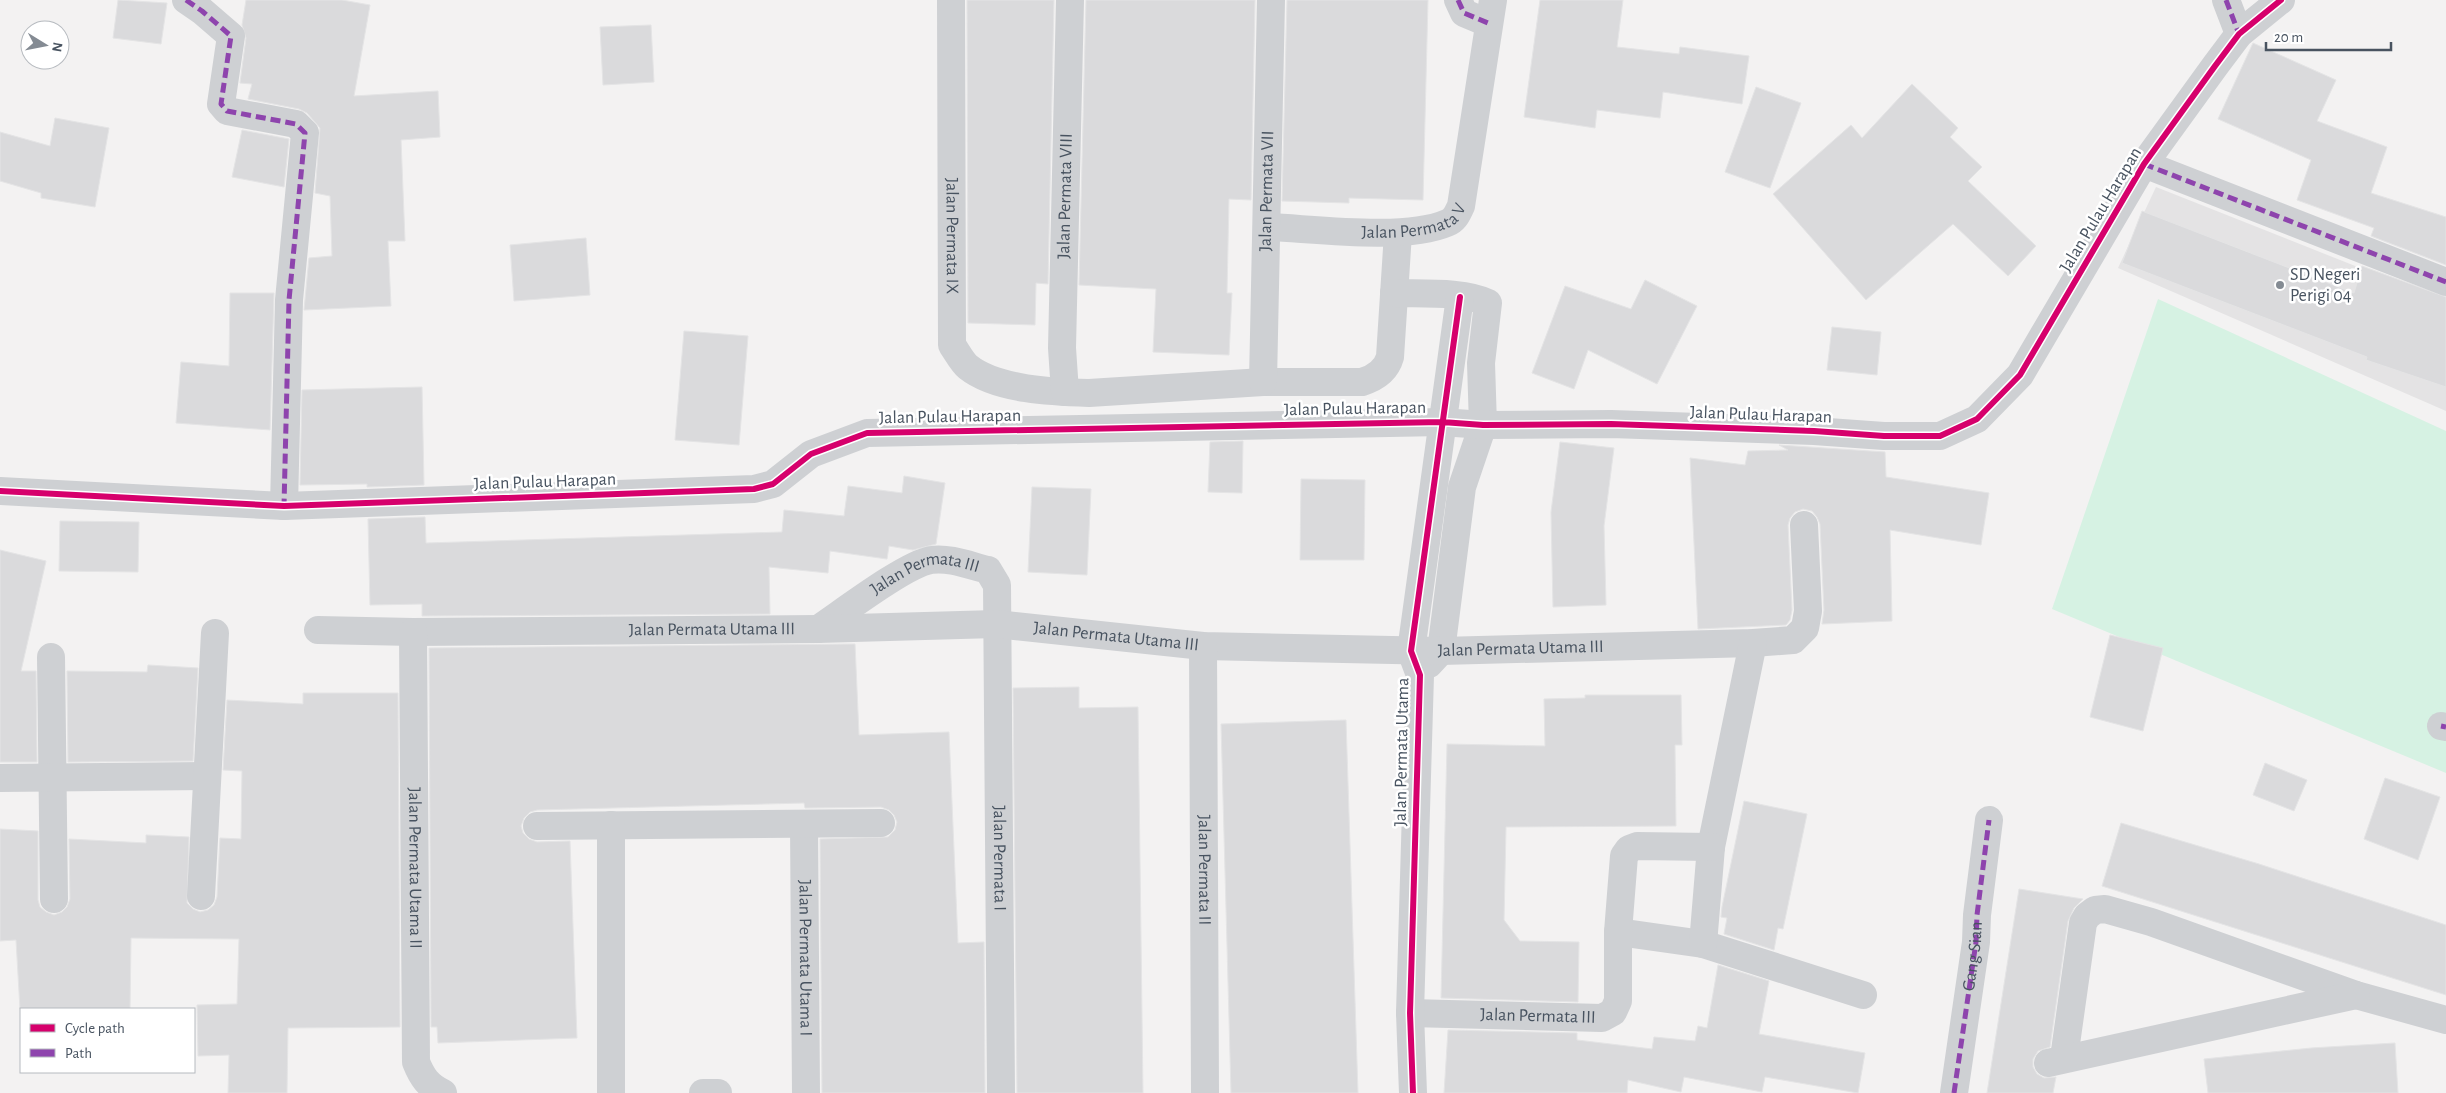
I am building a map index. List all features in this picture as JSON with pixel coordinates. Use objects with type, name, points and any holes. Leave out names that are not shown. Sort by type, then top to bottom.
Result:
[{"type":"street","points":[[186,0],[231,36],[221,104],[226,111],[296,124],[305,133],[289,300],[284,506]]},
{"type":"street","name":"Jalan Permata IX","points":[[951,0],[952,345],[967,366],[996,382],[1065,392],[1089,393],[1263,382],[1362,382],[1372,378],[1382,370],[1390,357],[1398,233]]},
{"type":"street","name":"Jalan Permata VIII","points":[[1065,392],[1062,348],[1070,0]]},
{"type":"street","name":"Jalan Permata VII","points":[[1263,382],[1268,227],[1271,0]]},
{"type":"street","name":"Jalan Permata V","points":[[1268,227],[1398,233],[1448,223],[1456,217],[1461,206],[1491,11],[1464,13],[1458,0]]},
{"type":"street","points":[[2226,0],[2239,34]]},
{"type":"street","name":"Jalan Pulau Harapan","points":[[0,491],[284,506],[754,489],[773,484],[811,454],[867,433],[1442,422],[1483,425],[1611,424],[1814,431],[1884,436],[1940,436],[1977,418],[2020,375],[2144,164],[2239,34],[2280,0]]},
{"type":"street","points":[[2144,164],[2446,282]]},
{"type":"street","points":[[1394,293],[1460,297],[1482,300],[1488,303],[1481,362],[1483,425],[1462,487],[1441,651]]},
{"type":"street","name":"Jalan Permata Utama","points":[[1413,1093],[1410,1012],[1416,663],[1442,422],[1460,297]]},
{"type":"street","name":"Jalan Permata Utama III","points":[[1441,651],[1754,643],[1793,640],[1805,628],[1808,611],[1804,525]]},
{"type":"street","name":"Jalan Permata III","points":[[818,629],[913,566],[930,560],[942,560],[988,570],[997,585],[996,624]]},
{"type":"street","name":"Jalan Permata Utama III","points":[[318,630],[412,632],[818,629],[996,624],[1203,646],[1416,663]]},
{"type":"street","name":"Jalan Permata I","points":[[996,624],[1001,1093]]},
{"type":"street","name":"Jalan Permata Utama II","points":[[412,632],[416,1062],[423,1078],[433,1089],[443,1093]]},
{"type":"street","points":[[201,896],[215,633]]},
{"type":"street","points":[[1703,944],[1711,847],[1754,643]]},
{"type":"street","name":"Jalan Permata II","points":[[1203,646],[1205,1093]]},
{"type":"street","name":"Jalan Permata Utama","points":[[1416,663],[1441,651]]},
{"type":"street","points":[[51,657],[54,899]]},
{"type":"street","points":[[0,778],[207,776]]},
{"type":"street","name":"Gang Sian","points":[[1954,1093],[1976,942],[1977,915],[1989,820]]},
{"type":"street","points":[[536,826],[880,823]]},
{"type":"street","name":"Jalan Permata Utama I","points":[[804,824],[806,1093]]},
{"type":"street","points":[[611,1093],[612,825]]},
{"type":"street","name":"Jalan Permata III","points":[[1410,1012],[1602,1018],[1613,1012],[1618,1001],[1618,932],[1624,856],[1629,849],[1636,846],[1711,847]]},
{"type":"street","points":[[2356,995],[2056,1060],[2080,934],[2083,923],[2095,910],[2106,909],[2151,922],[2356,995],[2446,1020]]},
{"type":"street","points":[[1618,932],[1703,944],[1863,995]]},
{"type":"street","points":[[703,1093],[718,1093]]},
{"type":"shaded area","name":"SD Negeri Perigi 04","points":[[2156,187],[2446,302],[2446,411],[2118,268]]},
{"type":"green space","points":[[2158,299],[2446,431],[2446,773],[2052,609]]},
{"type":"building","points":[[118,0],[167,3],[161,44],[113,38]]},
{"type":"building","points":[[246,0],[342,0],[370,5],[354,96],[438,91],[440,137],[401,140],[405,241],[388,241],[391,306],[304,310],[309,258],[332,256],[330,196],[315,193],[320,128],[307,113],[299,109],[248,99],[252,84],[240,83],[246,38],[242,25]]},
{"type":"building","points":[[967,0],[1054,0],[1048,284],[1036,283],[1035,325],[968,323]]},
{"type":"building","points":[[1086,0],[1255,0],[1251,200],[1229,199],[1227,293],[1232,293],[1229,355],[1153,352],[1156,289],[1079,285]]},
{"type":"building","points":[[1287,0],[1428,0],[1423,200],[1349,198],[1349,203],[1282,201]]},
{"type":"building","points":[[1540,0],[1623,0],[1617,47],[1679,54],[1680,47],[1749,56],[1742,104],[1663,92],[1660,118],[1597,110],[1595,128],[1524,117]]},
{"type":"building","points":[[651,25],[654,82],[603,85],[600,27]]},
{"type":"building","points":[[2253,43],[2336,80],[2317,121],[2387,147],[2371,193],[2446,217],[2446,265],[2371,236],[2374,228],[2297,200],[2311,160],[2218,119]]},
{"type":"building","points":[[1912,84],[1958,128],[1950,137],[1982,167],[1968,181],[2036,246],[2008,276],[1953,224],[1866,300],[1773,194],[1851,125],[1862,138]]},
{"type":"building","points":[[1756,87],[1801,103],[1770,188],[1725,172]]},
{"type":"building","points":[[55,118],[109,128],[95,207],[41,198],[41,193],[0,181],[0,132],[50,146]]},
{"type":"building","points":[[242,130],[289,139],[284,187],[232,177]]},
{"type":"building","name":"SD Negeri Perigi 04","points":[[2142,211],[2354,293],[2362,266],[2446,297],[2446,387],[2366,360],[2367,357],[2122,263]]},
{"type":"building","points":[[586,238],[590,295],[514,301],[510,245]]},
{"type":"building","points":[[1645,280],[1697,306],[1657,384],[1588,350],[1574,389],[1532,373],[1565,286],[1631,309]]},
{"type":"building","points":[[230,293],[274,293],[270,430],[176,423],[181,362],[229,366]]},
{"type":"building","points":[[1832,327],[1881,332],[1877,375],[1827,370]]},
{"type":"building","points":[[684,331],[748,336],[739,445],[675,440]]},
{"type":"building","points":[[422,387],[424,485],[367,487],[367,484],[300,485],[302,390]]},
{"type":"building","points":[[1243,441],[1242,493],[1208,492],[1210,442]]},
{"type":"building","points":[[1560,442],[1614,448],[1604,526],[1606,605],[1553,607],[1551,512]]},
{"type":"building","points":[[1779,445],[1885,452],[1886,477],[1989,493],[1981,545],[1890,530],[1892,621],[1822,624],[1824,610],[1820,524],[1812,511],[1803,509],[1795,512],[1790,518],[1788,525],[1792,610],[1790,620],[1786,625],[1698,629],[1690,458],[1745,465],[1748,451],[1788,450]]},
{"type":"building","points":[[904,476],[945,483],[936,544],[913,550],[889,546],[887,559],[830,551],[828,573],[769,567],[770,614],[422,616],[422,604],[370,605],[368,519],[425,517],[426,543],[782,532],[784,510],[844,516],[848,486],[902,493]]},
{"type":"building","points":[[1301,479],[1365,480],[1364,560],[1300,560]]},
{"type":"building","points":[[1032,487],[1091,489],[1087,575],[1028,572]]},
{"type":"building","points":[[60,521],[139,522],[138,572],[59,571]]},
{"type":"building","points":[[0,550],[46,561],[21,671],[36,671],[37,762],[0,762]]},
{"type":"building","points":[[2110,635],[2163,648],[2143,731],[2090,717]]},
{"type":"building","points":[[855,644],[859,735],[949,732],[958,943],[984,942],[985,1093],[822,1093],[820,839],[888,837],[895,830],[897,822],[889,810],[881,807],[805,808],[804,803],[537,810],[530,812],[524,818],[521,826],[523,833],[529,839],[537,842],[570,841],[577,1038],[438,1043],[437,1027],[431,1027],[429,648]]},
{"type":"building","points":[[148,665],[198,668],[193,761],[68,762],[67,671],[147,672]]},
{"type":"building","points":[[1079,687],[1079,708],[1138,707],[1143,1093],[1017,1093],[1013,688]]},
{"type":"building","points":[[303,693],[398,693],[400,1027],[288,1028],[287,1093],[228,1093],[229,1055],[198,1056],[197,1005],[237,1004],[239,939],[131,938],[130,1008],[20,1009],[16,940],[0,941],[0,829],[38,831],[38,900],[40,907],[54,915],[62,912],[67,907],[70,899],[69,839],[146,843],[146,835],[189,837],[187,903],[193,909],[200,912],[208,910],[214,905],[217,897],[220,838],[241,839],[242,771],[223,770],[227,700],[303,704]]},
{"type":"building","points":[[1585,695],[1681,695],[1682,745],[1675,745],[1676,826],[1506,827],[1504,920],[1520,941],[1579,942],[1578,1002],[1441,998],[1447,744],[1545,746],[1544,699],[1585,698]]},
{"type":"building","points":[[1346,720],[1358,1093],[1231,1093],[1221,724]]},
{"type":"building","points":[[2265,763],[2307,780],[2294,811],[2253,795]]},
{"type":"building","points":[[2385,778],[2440,797],[2418,860],[2364,839]]},
{"type":"building","points":[[1744,801],[1807,814],[1783,929],[1778,928],[1774,950],[1724,934],[1727,918],[1721,917],[1722,907]]},
{"type":"building","points":[[2121,823],[2259,864],[2446,925],[2446,995],[2102,886]]},
{"type":"building","points":[[2019,889],[2083,899],[2074,908],[2068,921],[2050,1047],[2038,1051],[2033,1059],[2033,1067],[2037,1074],[2044,1078],[2056,1077],[2053,1093],[1987,1093]]},
{"type":"building","points":[[1718,965],[1769,981],[1759,1034],[1865,1053],[1858,1093],[1765,1077],[1762,1092],[1684,1077],[1681,1092],[1628,1080],[1627,1093],[1444,1093],[1448,1030],[1577,1033],[1577,1040],[1652,1049],[1654,1037],[1695,1041],[1698,1026],[1707,1028]]},
{"type":"building","points":[[2395,1043],[2398,1093],[2208,1093],[2204,1059],[2311,1048]]},
{"type":"marked path","points":[[186,0],[231,36],[221,104],[227,111],[296,124],[305,133],[289,300],[284,506]]},
{"type":"marked path","points":[[1458,0],[1464,13],[1488,23]]},
{"type":"marked path","points":[[2226,0],[2239,34]]},
{"type":"marked path","points":[[2144,164],[2446,282]]},
{"type":"marked path","points":[[2441,726],[2446,727]]},
{"type":"marked path","points":[[1954,1093],[1976,942],[1977,915],[1989,820]]},
{"type":"cycle path","points":[[0,491],[284,506],[754,489],[773,484],[811,454],[867,433],[1442,422],[1483,425],[1611,424],[1814,431],[1884,436],[1940,436],[1977,419],[2020,375],[2144,164],[2239,34],[2281,0]]},
{"type":"cycle path","points":[[1413,1093],[1410,1013],[1420,675],[1411,651],[1460,297]]},
{"type":"place","name":"SD Negeri Perigi 04","points":[[2280,285]]}]
